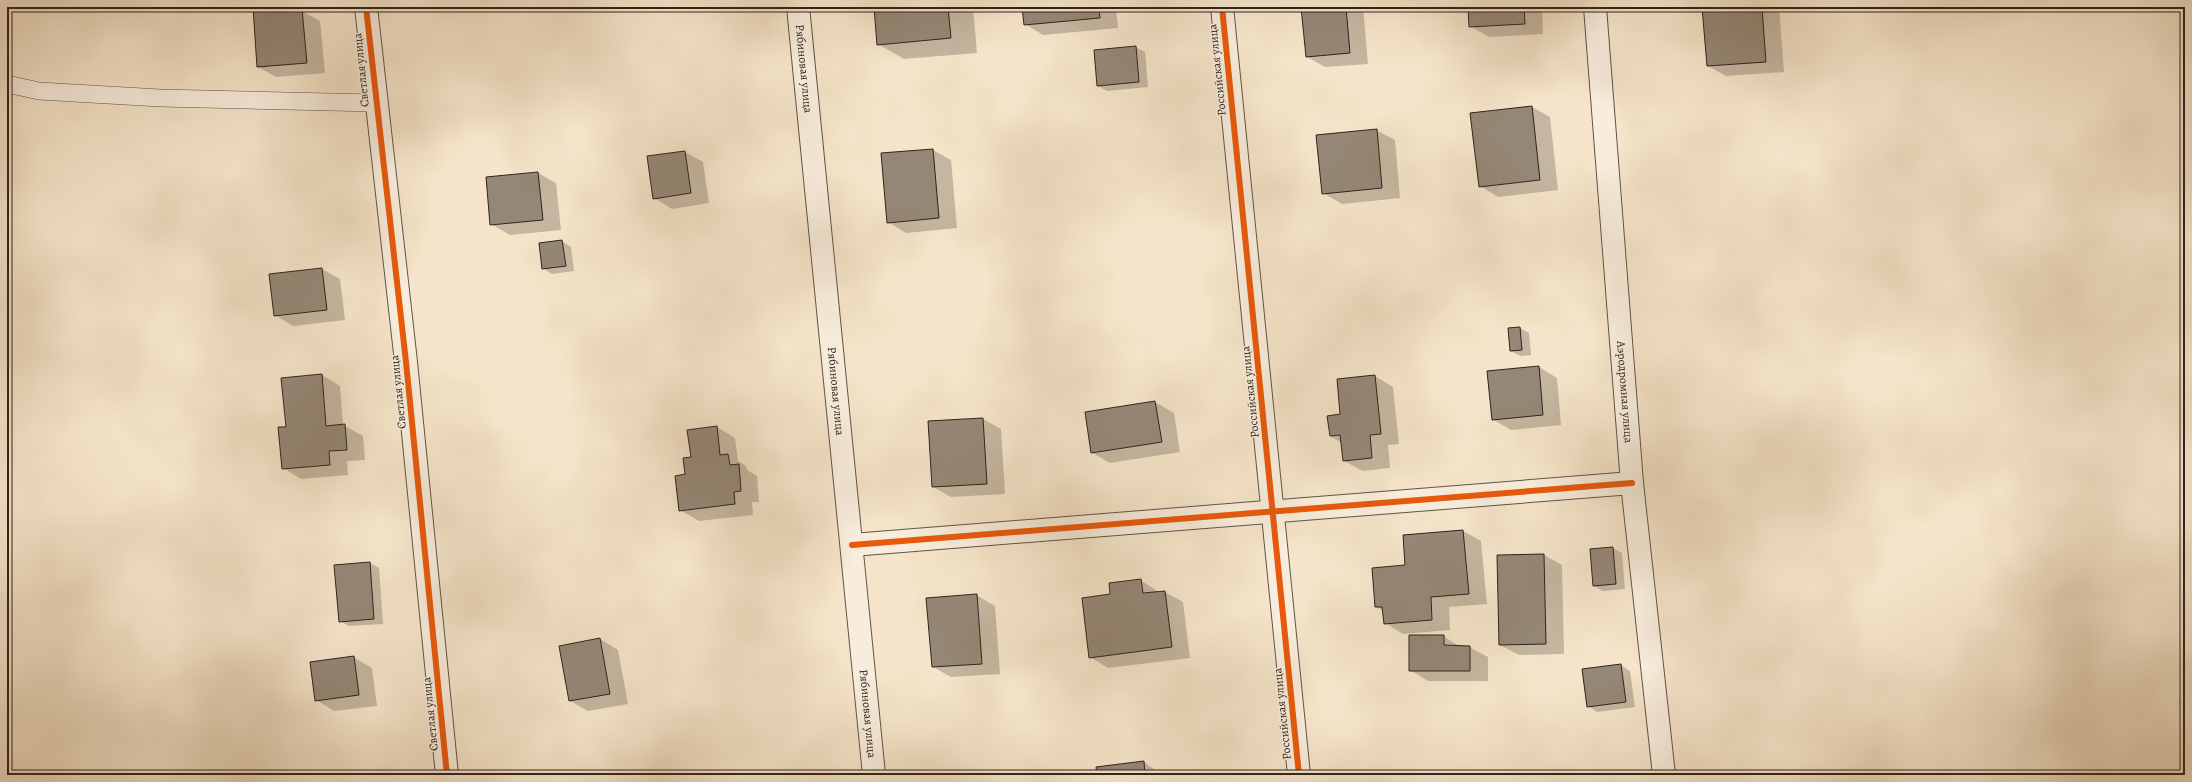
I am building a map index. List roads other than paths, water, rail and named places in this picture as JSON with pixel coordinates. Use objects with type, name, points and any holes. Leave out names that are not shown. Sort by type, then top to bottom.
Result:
[{"type":"street","name":"Светлая улица","points":[[366,7],[406,362],[447,775]]},
{"type":"street","name":"Рябиновая улица","points":[[798,7],[874,775]]},
{"type":"street","name":"Российская улица","points":[[1222,7],[1300,775]]},
{"type":"street","name":"Аэродромная улица","points":[[1595,7],[1632,483],[1664,775]]},
{"type":"street","points":[[852,546],[1632,483]]},
{"type":"lane","points":[[7,84],[40,91],[160,98],[376,103]]}]
